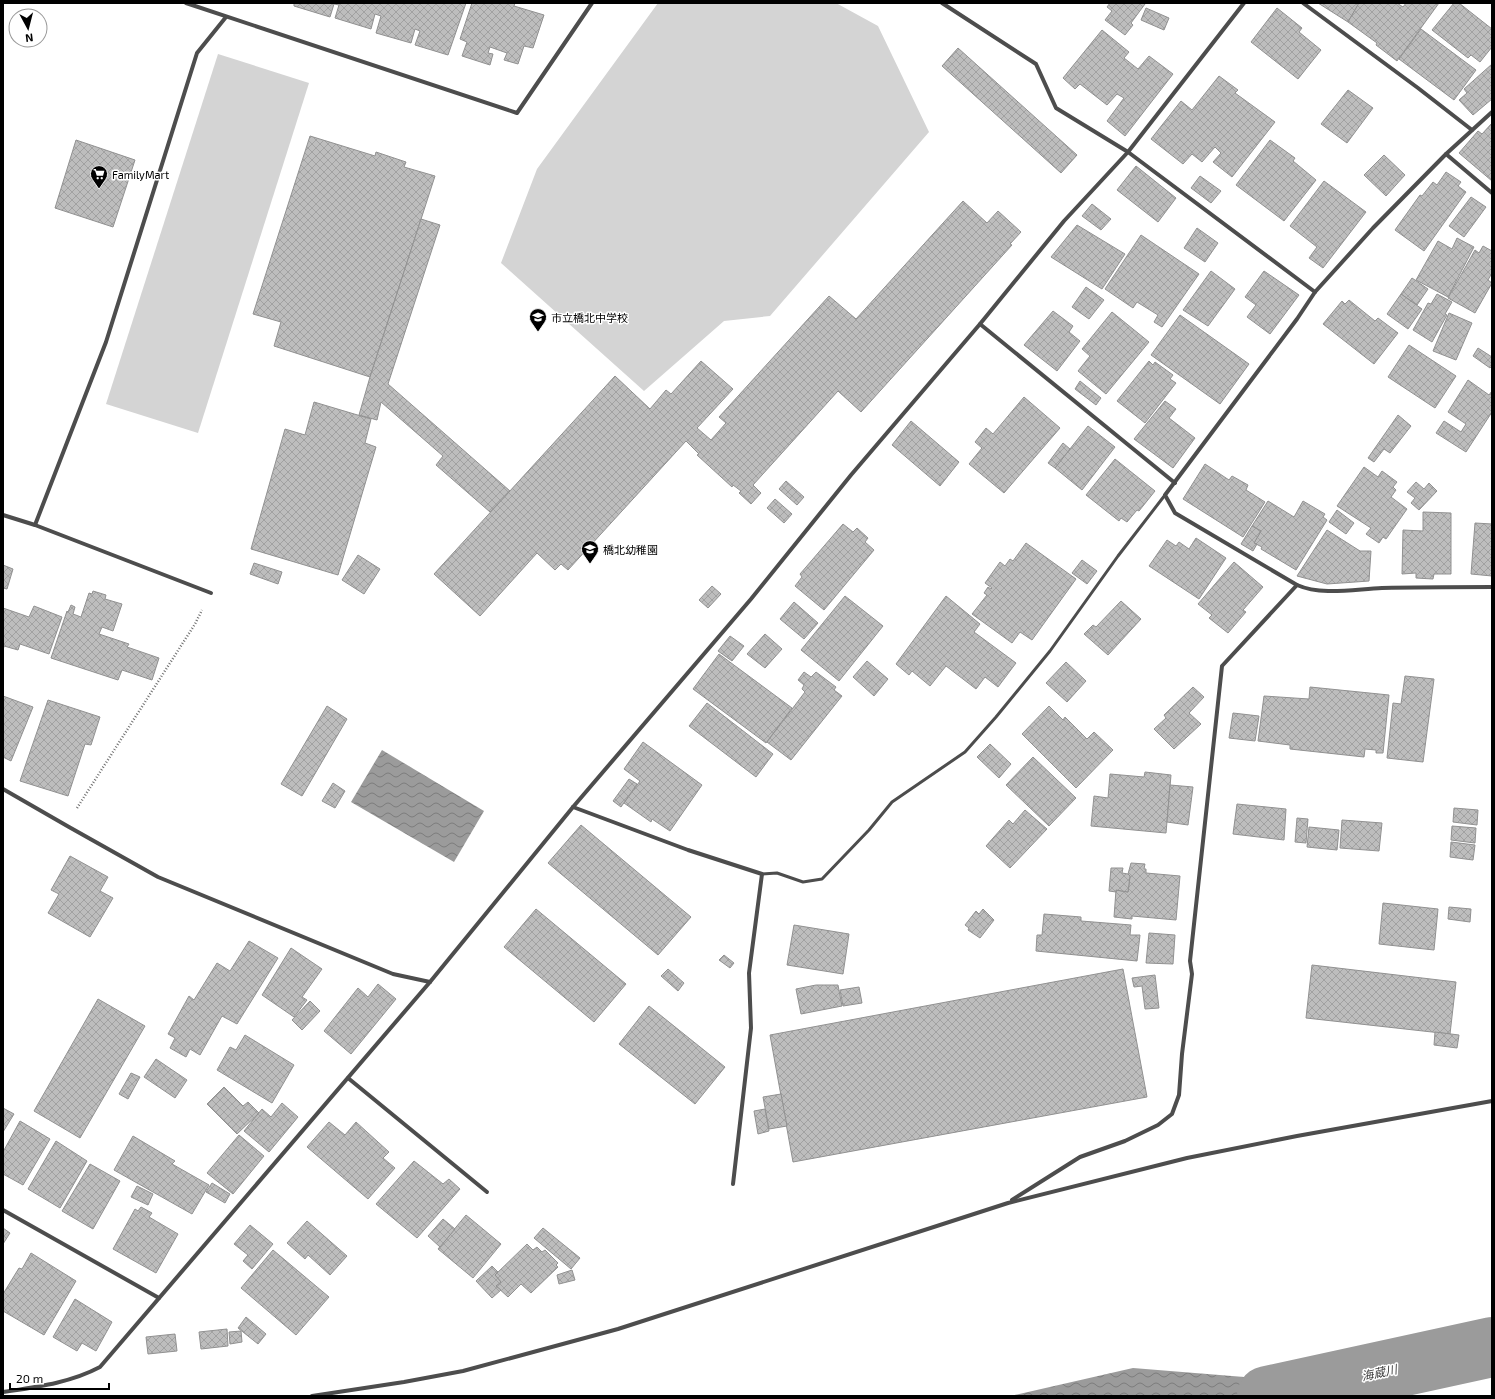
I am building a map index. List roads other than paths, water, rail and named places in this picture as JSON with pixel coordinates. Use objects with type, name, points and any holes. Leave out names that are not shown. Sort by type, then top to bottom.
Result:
[{"type":"street","points":[[186,3],[517,114],[592,3]]},
{"type":"street","points":[[942,3],[1036,64],[1056,108],[1128,152],[1315,292]]},
{"type":"street","points":[[3,1392],[51,1384],[86,1375],[100,1367],[430,982],[573,807],[751,599],[852,475],[980,324],[1064,221],[1128,152],[1244,3]]},
{"type":"street","points":[[1303,3],[1472,130]]},
{"type":"street","points":[[35,525],[106,342],[197,53],[226,17]]},
{"type":"street","points":[[1492,112],[1446,154],[1373,228],[1315,292],[1297,319],[1166,495],[1175,513],[1297,585],[1305,588],[1331,590],[1492,587]]},
{"type":"street","points":[[1446,154],[1492,193]]},
{"type":"street","points":[[980,324],[1175,483]]},
{"type":"street","points":[[3,515],[35,525],[211,593]]},
{"type":"street","points":[[1008,1203],[1080,1157],[1132,1138],[1158,1125],[1172,1114],[1179,1095],[1182,1054],[1192,974],[1190,961],[1222,666],[1297,585]]},
{"type":"street","points":[[3,789],[158,877],[393,974],[430,982]]},
{"type":"street","points":[[573,807],[688,850],[762,874],[749,973],[751,1028],[733,1184]]},
{"type":"street","points":[[348,1078],[487,1192]]},
{"type":"street","points":[[312,1396],[404,1382],[463,1371],[597,1335],[1008,1203],[1187,1158],[1297,1136],[1492,1101]]},
{"type":"street","points":[[3,1210],[159,1298]]},
{"type":"lane","points":[[762,874],[777,873],[803,882],[822,879],[869,830],[892,802],[965,752],[1050,651],[1118,556],[1166,495]]},
{"type":"water","points":[[382,750],[484,811],[454,862],[351,802]]},
{"type":"water","points":[[1133,1368],[1293,1381],[1258,1396],[1010,1396]]},
{"type":"waterway","name":"海蔵川","points":[[1267,1396],[1492,1347]]},
{"type":"place","name":"FamilyMart","points":[[99,189]]},
{"type":"place","name":"市立橋北中学校","points":[[538,332]]},
{"type":"place","name":"橋北幼稚園","points":[[590,564]]}]
